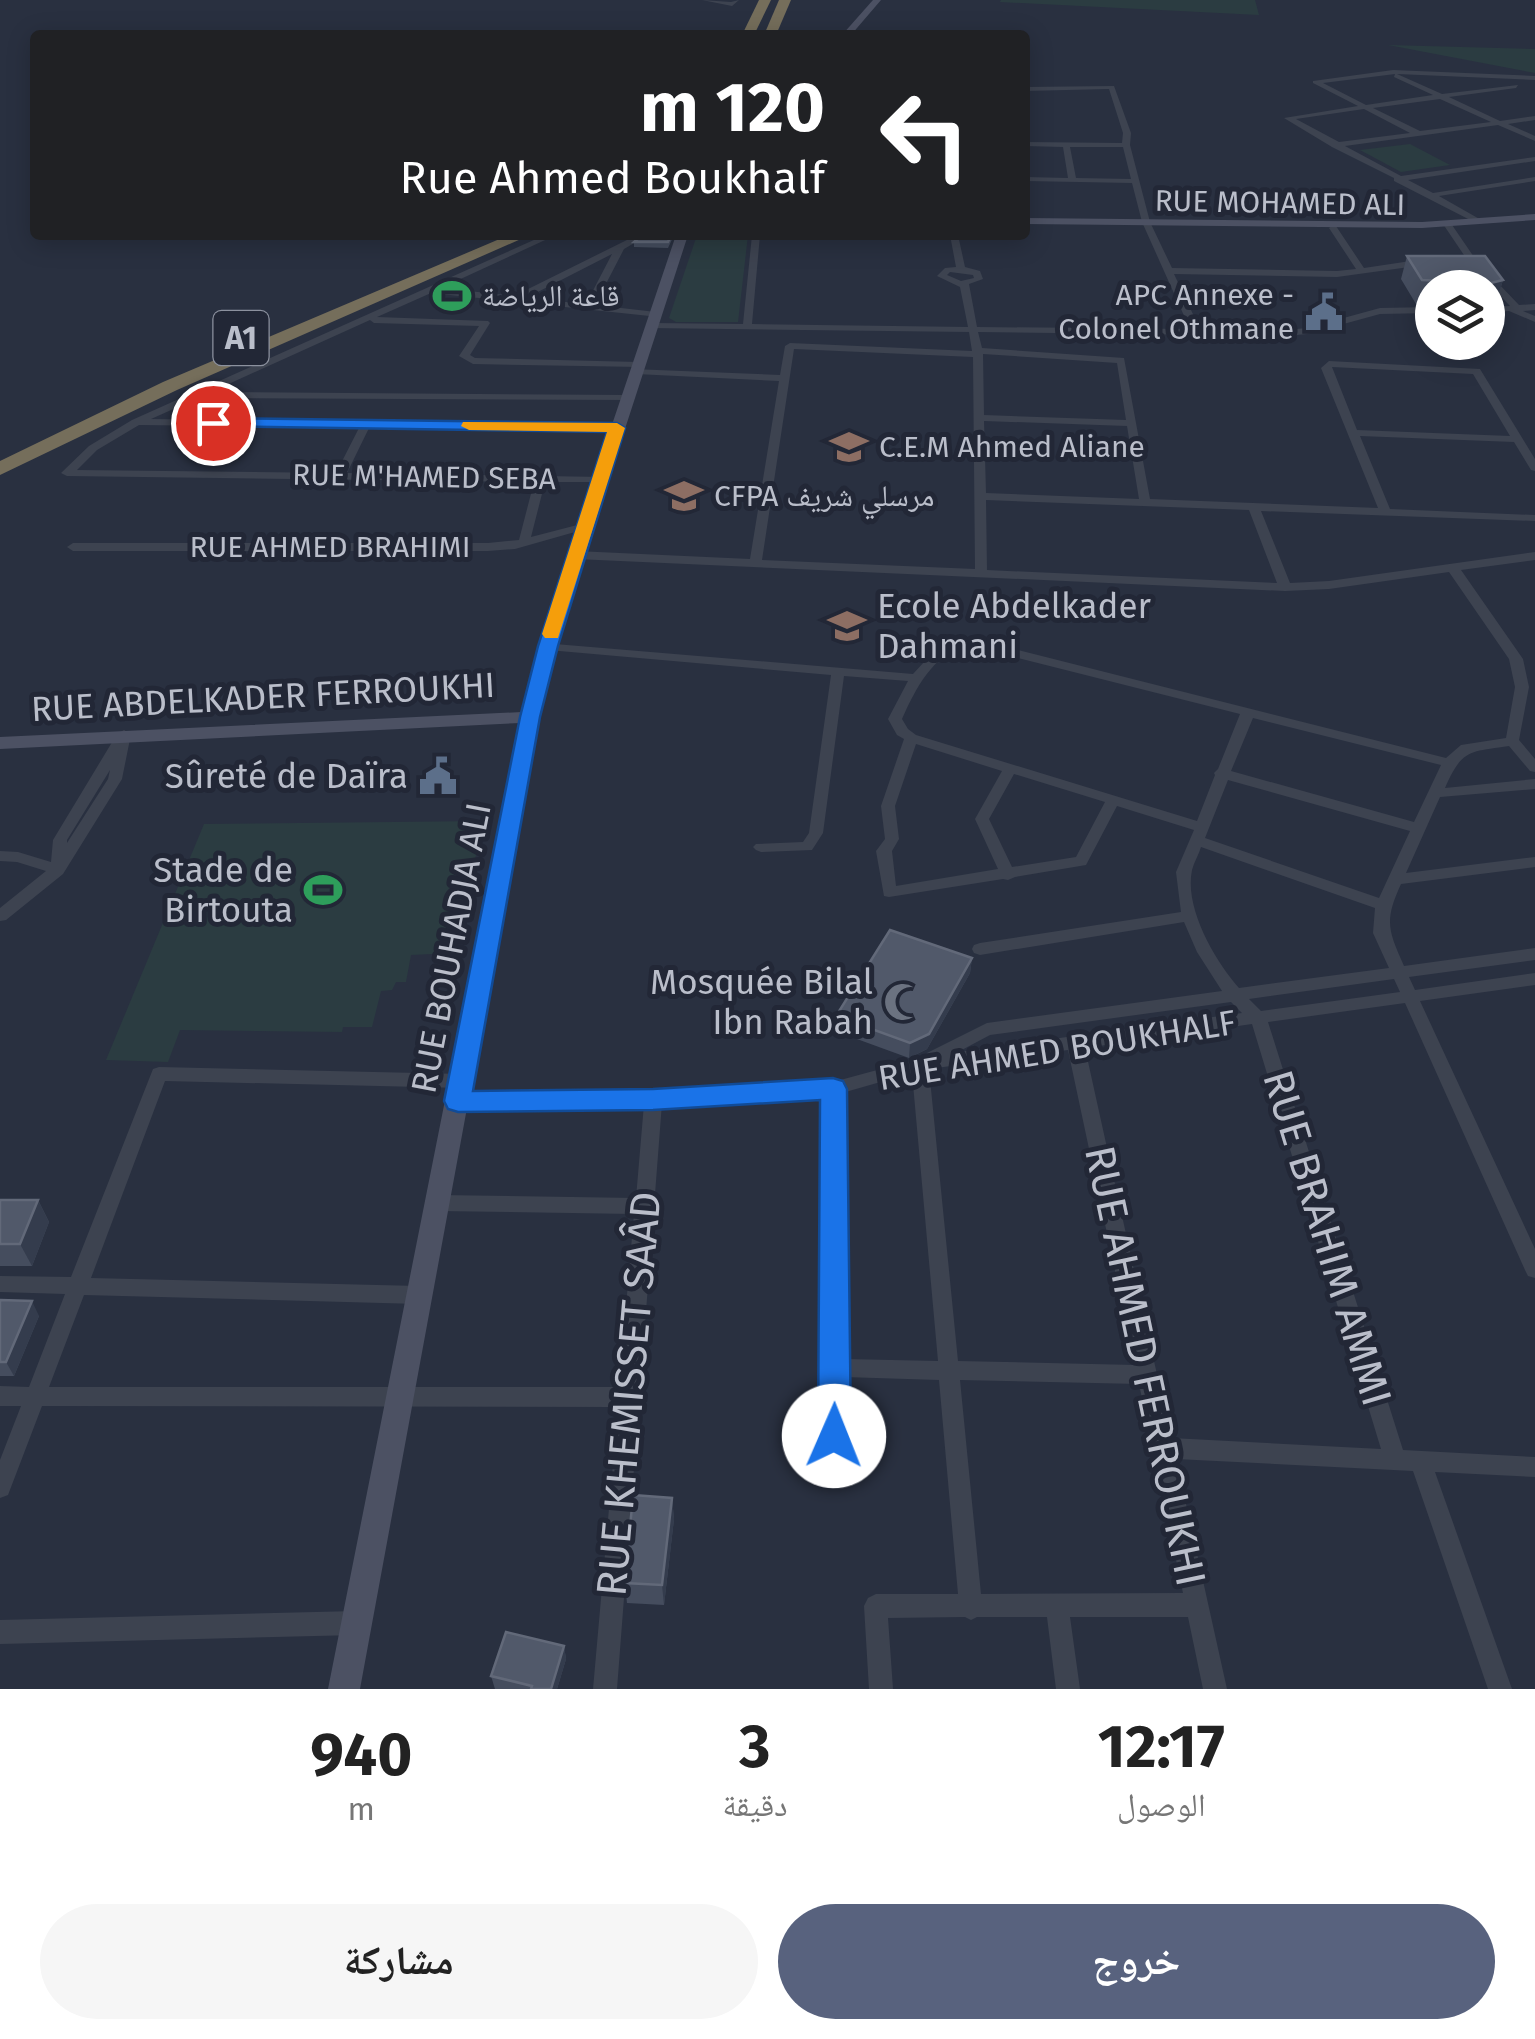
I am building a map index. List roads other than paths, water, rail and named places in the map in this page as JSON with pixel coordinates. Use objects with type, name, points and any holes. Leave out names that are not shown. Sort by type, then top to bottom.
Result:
[{"type":"highway","points":[[750,30],[765,0]]},
{"type":"highway","points":[[772,30],[786,0]]},
{"type":"highway","name":"A1","points":[[0,448],[138,382],[474,240]]},
{"type":"highway","name":"A1","points":[[0,471],[29,453],[170,386],[510,240]]},
{"type":"main road","points":[[850,30],[877,0]]},
{"type":"main road","points":[[1147,224],[1448,226],[1535,219]]},
{"type":"main road","name":"RUE MOHAMED ALI","points":[[1030,223],[1333,228],[1448,226],[1535,219]]},
{"type":"main road","name":"RUE BOUHADJA ALI","points":[[344,1689],[530,717],[600,478],[680,240]]},
{"type":"main road","name":"RUE ABDELKADER FERROUKHI","points":[[0,743],[530,717]]},
{"type":"street","points":[[705,0],[732,4],[736,0]]},
{"type":"street","points":[[1388,72],[1535,139]]},
{"type":"street","points":[[1420,134],[1315,82],[1388,72],[1535,78]]},
{"type":"street","points":[[1479,221],[1288,118],[1521,88],[1490,76]]},
{"type":"street","points":[[1030,89],[1112,88],[1127,132],[1126,145],[1147,224],[1196,332]]},
{"type":"street","points":[[1335,146],[1535,118]]},
{"type":"street","points":[[1030,144],[1126,145]]},
{"type":"street","points":[[1066,144],[1072,180]]},
{"type":"street","points":[[1398,179],[1535,159]]},
{"type":"street","points":[[1484,166],[1535,192]]},
{"type":"street","points":[[1030,179],[1137,182]]},
{"type":"street","points":[[1433,195],[1535,180]]},
{"type":"street","points":[[1448,226],[1473,262],[1515,308],[1535,319]]},
{"type":"street","points":[[1333,228],[1361,269]]},
{"type":"street","points":[[136,422],[541,240]]},
{"type":"street","points":[[516,299],[634,240]]},
{"type":"street","points":[[747,327],[756,240]]},
{"type":"street","points":[[955,240],[960,269]]},
{"type":"street","points":[[590,308],[620,247]]},
{"type":"street","points":[[1169,271],[1338,274],[1430,262]]},
{"type":"street","points":[[1459,262],[1473,262]]},
{"type":"street","points":[[960,269],[980,277],[964,284],[951,283],[941,276],[960,269]]},
{"type":"street","points":[[964,284],[977,352],[982,572]]},
{"type":"street","points":[[428,289],[590,308],[654,321],[747,327],[1297,332],[1380,310],[1415,310]]},
{"type":"street","points":[[1505,309],[1535,307]]},
{"type":"street","points":[[370,320],[485,323],[464,356],[473,361],[785,378]]},
{"type":"street","points":[[755,563],[790,346],[1119,359],[1145,502]]},
{"type":"street","points":[[1385,512],[1326,368],[1329,364],[1476,371],[1535,468]]},
{"type":"street","points":[[192,395],[626,398]]},
{"type":"street","points":[[404,425],[414,397]]},
{"type":"street","points":[[979,418],[1131,423]]},
{"type":"street","points":[[136,422],[617,428]]},
{"type":"street","name":"RUE M'HAMED SEBA","points":[[136,422],[93,448],[67,473],[600,478]]},
{"type":"street","points":[[340,476],[366,424]]},
{"type":"street","points":[[1354,433],[1518,439]]},
{"type":"street","points":[[524,542],[540,478]]},
{"type":"street","points":[[981,496],[1535,518]]},
{"type":"street","points":[[1253,506],[1286,587]]},
{"type":"street","name":"RUE AHMED BRAHIMI","points":[[73,547],[488,547],[585,526]]},
{"type":"street","points":[[576,555],[1286,587],[1535,556]]},
{"type":"street","points":[[1453,568],[1516,659],[1522,687],[1512,740]]},
{"type":"street","points":[[1383,905],[1113,800],[911,738],[902,732],[895,719],[915,678],[950,646],[974,642],[1449,762]]},
{"type":"street","points":[[548,646],[915,678]]},
{"type":"street","points":[[761,847],[807,847],[816,834],[838,670]]},
{"type":"street","points":[[1248,712],[1184,872],[1183,895],[1188,916],[1234,997],[1258,1018]]},
{"type":"street","points":[[0,916],[58,870],[115,779],[124,734]]},
{"type":"street","points":[[911,738],[888,806],[892,839],[884,851],[890,892],[1082,862],[1113,800]]},
{"type":"street","points":[[1512,740],[1466,748],[1449,762],[1383,905],[1381,933],[1535,1270]]},
{"type":"street","points":[[1512,740],[1535,768]]},
{"type":"street","points":[[1008,874],[982,819],[1011,768]]},
{"type":"street","points":[[1221,774],[1420,829]]},
{"type":"street","points":[[1436,793],[1535,784]]},
{"type":"street","points":[[0,856],[18,857],[58,870]]},
{"type":"street","points":[[1396,879],[1535,862]]},
{"type":"street","points":[[980,949],[1188,916]]},
{"type":"street","points":[[972,1608],[920,1064],[987,1029],[1535,954]]},
{"type":"street","name":"RUE AHMED BOUKHALF","points":[[78,1285],[159,1074],[653,1100],[833,1089],[920,1064],[1535,979]]},
{"type":"street","name":"RUE BRAHIM AMMI","points":[[1258,1018],[1395,1458]]},
{"type":"street","name":"RUE AHMED FERROUKHI","points":[[1075,1042],[1215,1689]]},
{"type":"street","points":[[833,1089],[834,1436]]},
{"type":"street","name":"RUE KHEMISSET SAÂD","points":[[605,1689],[653,1100]]},
{"type":"street","points":[[438,1203],[644,1206]]},
{"type":"street","points":[[0,1284],[420,1294]]},
{"type":"street","points":[[0,1488],[78,1285]]},
{"type":"street","points":[[836,1368],[1147,1376]]},
{"type":"street","points":[[0,1396],[628,1397]]},
{"type":"street","points":[[1163,1448],[1535,1467]]},
{"type":"street","points":[[1420,1460],[1500,1689]]},
{"type":"street","points":[[1057,1605],[1068,1689]]},
{"type":"street","points":[[880,1689],[876,1606],[1197,1605]]},
{"type":"street","points":[[0,1632],[356,1622]]},
{"type":"place","name":"قاعة الرياضة","points":[[452,296]]},
{"type":"place","name":"APC Annexe - Colonel Othmane","points":[[1324,312]]},
{"type":"place","name":"C.E.M Ahmed Aliane","points":[[849,447]]},
{"type":"place","name":"CFPA مرسلي شريف","points":[[684,496]]},
{"type":"place","name":"Ecole Abdelkader Dahmani","points":[[847,626]]},
{"type":"place","name":"Sûreté de Daïra","points":[[438,776]]},
{"type":"place","name":"Stade de Birtouta","points":[[323,890]]},
{"type":"place","name":"Mosquée Bilal Ibn Rabah","points":[[903,1002]]}]
